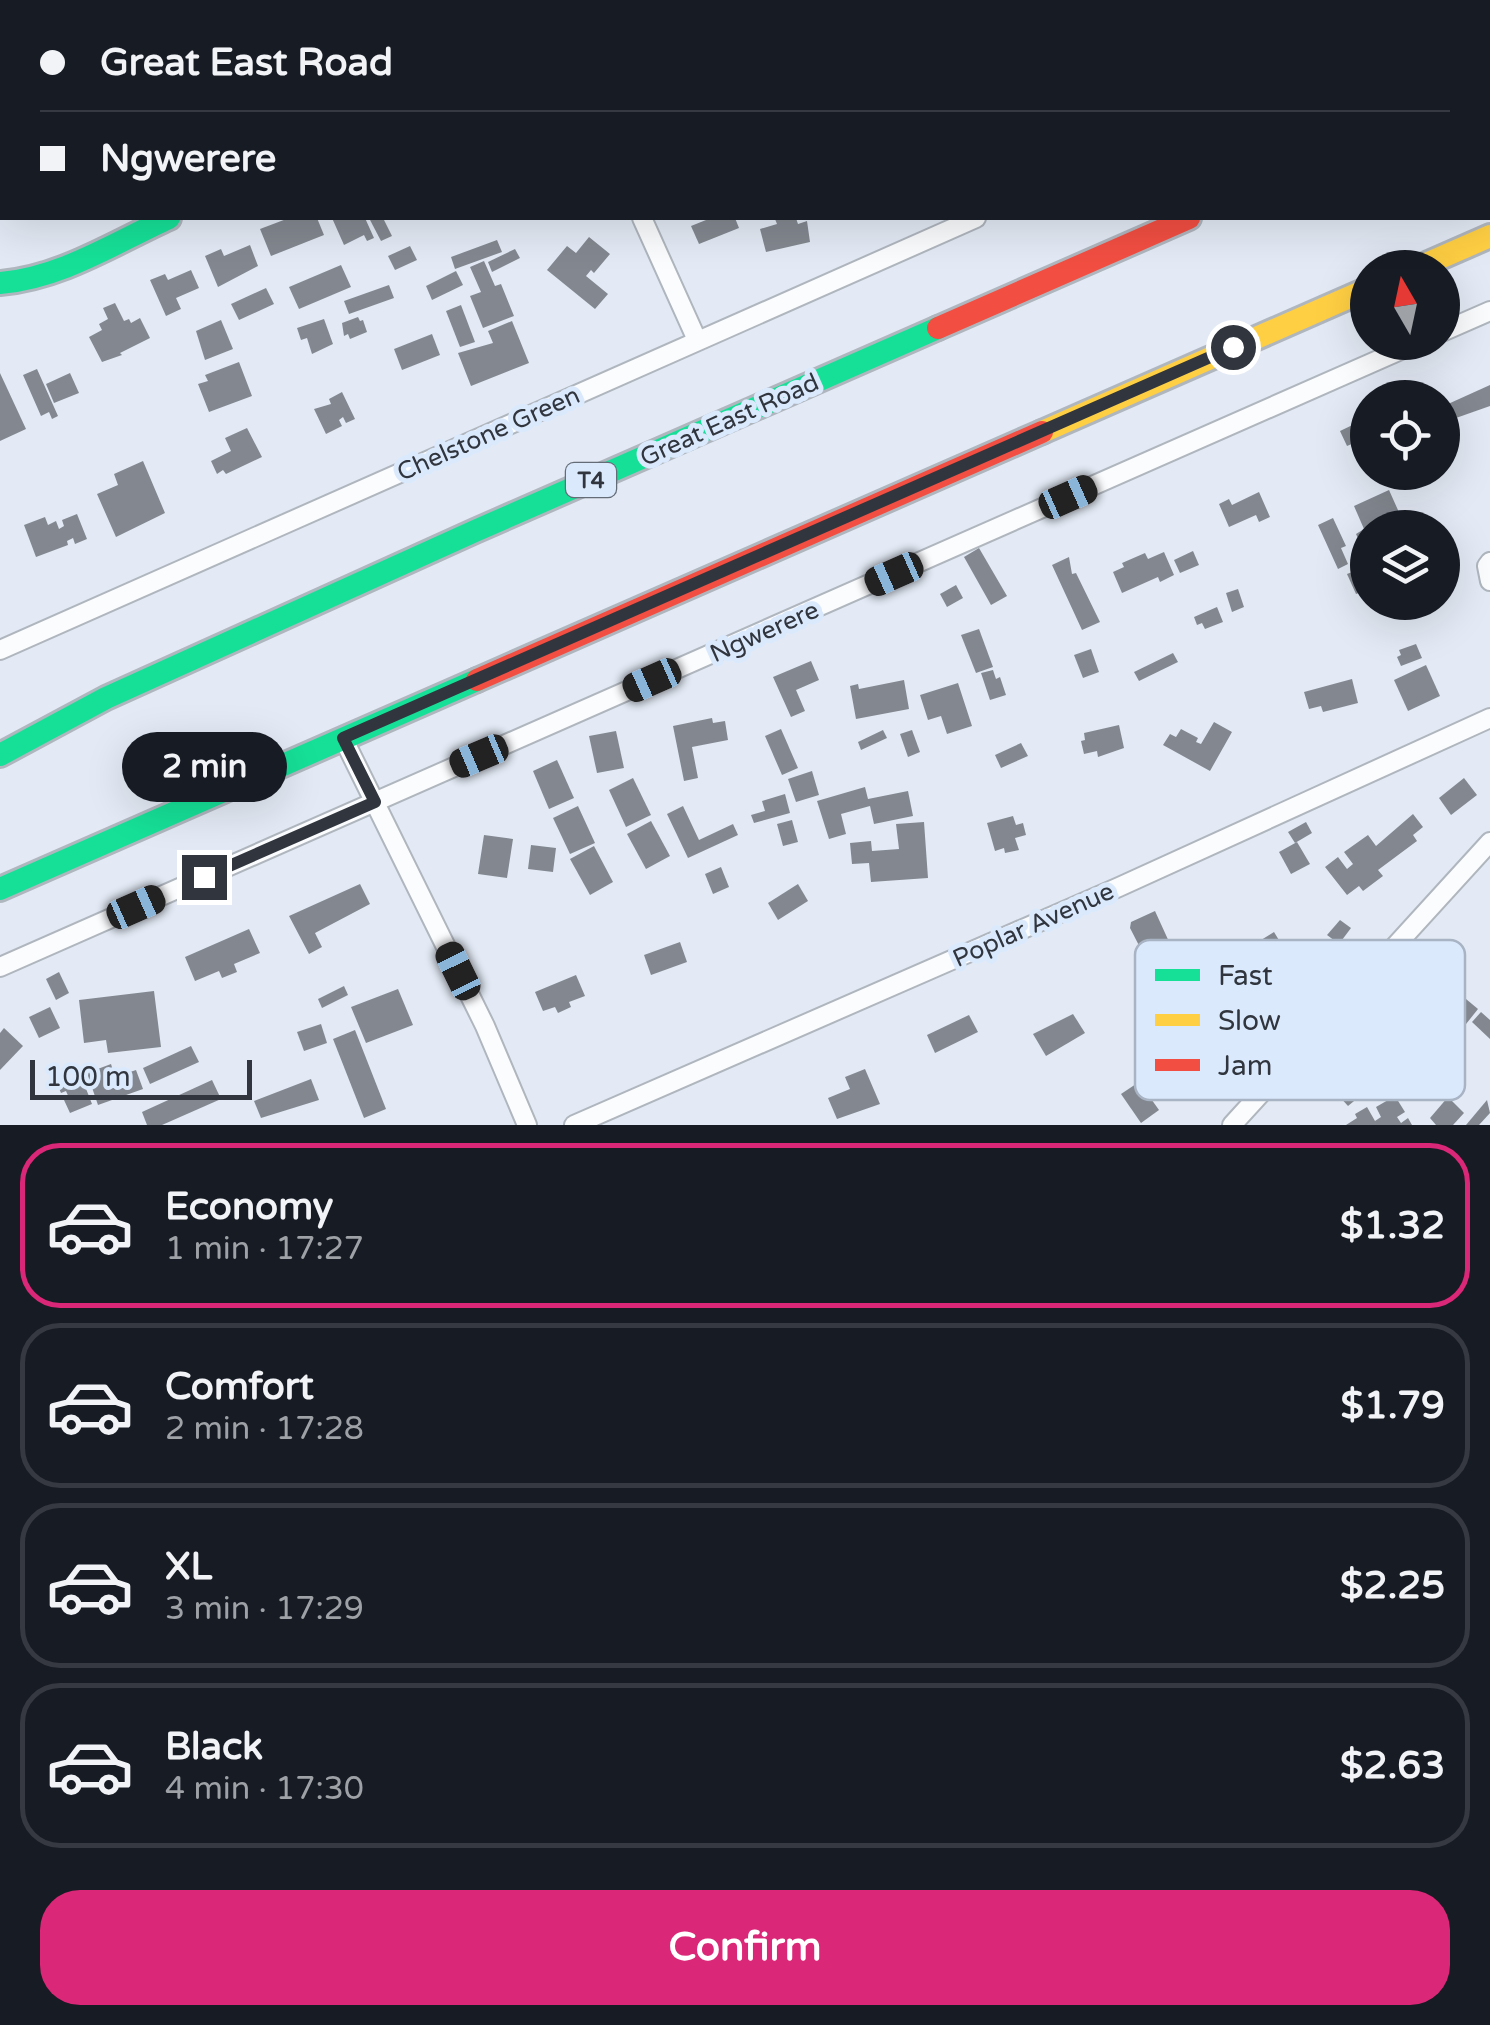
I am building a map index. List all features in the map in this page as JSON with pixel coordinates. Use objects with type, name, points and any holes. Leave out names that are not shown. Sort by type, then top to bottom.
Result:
[{"type":"main road","points":[[0,283],[30,278],[74,263],[155,220]]},
{"type":"main road","name":"Great East Road","points":[[0,755],[106,698],[475,531],[1184,220]]},
{"type":"main road","points":[[1458,250],[1490,236]]},
{"type":"main road","points":[[0,889],[1350,297]]},
{"type":"street","points":[[643,220],[696,340]]},
{"type":"street","name":"Chelstone Green","points":[[0,650],[971,220]]},
{"type":"street","points":[[1460,324],[1490,311]]},
{"type":"street","name":"Ngwerere","points":[[0,967],[1378,360]]},
{"type":"street","points":[[1490,562],[1490,580]]},
{"type":"street","name":"Poplar Avenue","points":[[574,1125],[1136,879],[1490,718]]},
{"type":"street","points":[[343,738],[485,1026],[527,1125]]},
{"type":"street","points":[[1401,940],[1490,842]]},
{"type":"street","points":[[1232,1125],[1255,1100]]},
{"type":"building","points":[[284,220],[318,220],[324,235],[271,256],[260,229]]},
{"type":"building","points":[[333,220],[366,220],[374,238],[367,241],[364,235],[344,245]]},
{"type":"building","points":[[370,220],[384,220],[392,236],[381,241]]},
{"type":"building","points":[[706,220],[736,220],[739,228],[699,244],[691,226]]},
{"type":"building","points":[[775,220],[797,220],[798,224],[807,221],[810,242],[766,252],[760,229],[777,224]]},
{"type":"building","points":[[589,237],[610,254],[594,273],[591,270],[586,276],[608,294],[595,309],[547,270],[567,246],[576,253]]},
{"type":"building","points":[[497,240],[502,252],[455,269],[451,257]]},
{"type":"building","points":[[250,245],[258,266],[218,287],[205,256],[221,249],[224,256]]},
{"type":"building","points":[[410,246],[417,260],[395,270],[388,256]]},
{"type":"building","points":[[515,249],[520,258],[492,272],[488,262]]},
{"type":"building","points":[[484,261],[495,286],[501,284],[514,316],[483,328],[470,296],[481,292],[470,267]]},
{"type":"building","points":[[341,265],[351,287],[299,309],[289,287]]},
{"type":"building","points":[[191,270],[199,288],[176,298],[181,309],[166,316],[150,280],[165,274],[168,280]]},
{"type":"building","points":[[456,271],[463,285],[432,300],[426,286]]},
{"type":"building","points":[[389,285],[394,298],[349,314],[344,301]]},
{"type":"building","points":[[266,288],[274,304],[239,320],[231,304]]},
{"type":"building","points":[[115,303],[124,321],[129,319],[131,323],[140,318],[150,338],[102,362],[89,337],[102,330],[99,324],[108,319],[103,308]]},
{"type":"building","points":[[461,305],[475,342],[460,347],[446,311]]},
{"type":"building","points":[[358,317],[367,332],[350,339],[348,334],[344,336],[342,323]]},
{"type":"building","points":[[324,319],[333,344],[312,354],[307,338],[301,340],[297,328]]},
{"type":"building","points":[[221,320],[233,349],[205,360],[196,331]]},
{"type":"building","points":[[512,321],[529,363],[471,386],[458,353],[493,343],[488,331]]},
{"type":"building","points":[[432,334],[440,355],[402,370],[394,349]]},
{"type":"building","points":[[239,362],[252,396],[209,412],[198,384],[208,381],[205,375]]},
{"type":"building","points":[[37,369],[58,416],[52,419],[49,412],[41,416],[23,375]]},
{"type":"building","points":[[0,373],[26,429],[0,441]]},
{"type":"building","points":[[70,373],[79,393],[54,403],[46,384]]},
{"type":"building","points":[[1490,385],[1490,406],[1460,417],[1460,399]]},
{"type":"building","points":[[342,392],[355,419],[346,423],[343,417],[339,420],[342,426],[326,434],[314,409],[331,404],[329,399]]},
{"type":"building","points":[[1350,426],[1350,445],[1347,446],[1340,431]]},
{"type":"building","points":[[247,428],[262,457],[226,474],[223,470],[217,474],[211,461],[231,451],[225,438]]},
{"type":"building","points":[[143,461],[165,513],[116,537],[97,494],[118,485],[114,474]]},
{"type":"building","points":[[1389,490],[1398,510],[1356,510],[1354,506]]},
{"type":"building","points":[[1259,492],[1270,517],[1259,522],[1256,515],[1229,527],[1219,504],[1229,499],[1232,505]]},
{"type":"building","points":[[77,514],[87,539],[75,544],[73,538],[67,541],[68,545],[36,557],[24,525],[45,517],[48,525],[56,521],[59,529],[64,526],[62,520]]},
{"type":"building","points":[[1333,518],[1346,546],[1341,548],[1348,564],[1338,569],[1318,525]]},
{"type":"building","points":[[979,548],[1007,596],[991,605],[964,557]]},
{"type":"building","points":[[1193,551],[1199,565],[1180,573],[1174,560]]},
{"type":"building","points":[[1164,552],[1174,575],[1160,582],[1158,577],[1122,593],[1113,572],[1124,567],[1122,563],[1145,553],[1148,559]]},
{"type":"building","points":[[1069,557],[1072,574],[1076,573],[1100,622],[1082,630],[1052,565]]},
{"type":"building","points":[[956,585],[963,598],[947,607],[940,594]]},
{"type":"building","points":[[1238,589],[1244,607],[1232,612],[1226,593]]},
{"type":"building","points":[[1217,607],[1223,622],[1205,629],[1202,623],[1197,625],[1194,617]]},
{"type":"building","points":[[979,629],[993,667],[976,673],[961,635]]},
{"type":"building","points":[[1416,644],[1422,658],[1401,666],[1399,650]]},
{"type":"building","points":[[1091,649],[1099,672],[1083,678],[1074,655]]},
{"type":"building","points":[[1173,653],[1178,662],[1139,681],[1134,672]]},
{"type":"building","points":[[811,661],[819,680],[796,690],[805,711],[791,717],[773,677]]},
{"type":"building","points":[[1426,665],[1440,696],[1408,711],[1394,680]]},
{"type":"building","points":[[993,670],[1006,695],[990,700],[981,673]]},
{"type":"building","points":[[1352,679],[1358,703],[1323,712],[1321,706],[1309,709],[1304,692]]},
{"type":"building","points":[[904,680],[909,709],[856,719],[850,686],[858,684],[859,689]]},
{"type":"building","points":[[958,683],[972,726],[947,734],[941,716],[928,720],[920,695]]},
{"type":"building","points":[[712,718],[713,723],[725,721],[728,740],[692,747],[698,778],[684,781],[673,726]]},
{"type":"building","points":[[1214,722],[1232,732],[1210,771],[1163,745],[1170,734],[1176,737],[1181,729],[1201,744]]},
{"type":"building","points":[[1119,725],[1124,748],[1098,757],[1097,751],[1084,754],[1084,733]]},
{"type":"building","points":[[781,729],[798,768],[782,775],[765,736]]},
{"type":"building","points":[[883,730],[887,738],[861,750],[858,742]]},
{"type":"building","points":[[912,730],[920,752],[908,757],[900,734]]},
{"type":"building","points":[[616,731],[624,768],[597,773],[589,736]]},
{"type":"building","points":[[1021,743],[1028,756],[1001,768],[995,755]]},
{"type":"building","points":[[557,760],[574,798],[549,809],[533,771]]},
{"type":"building","points":[[812,771],[819,795],[796,802],[788,779]]},
{"type":"building","points":[[633,778],[651,815],[626,827],[609,790]]},
{"type":"building","points":[[1464,778],[1477,795],[1451,815],[1439,798]]},
{"type":"building","points":[[865,787],[868,799],[908,791],[913,816],[874,824],[870,806],[841,814],[846,834],[829,839],[817,801]]},
{"type":"building","points":[[785,794],[790,813],[754,823],[751,815],[765,811],[762,801]]},
{"type":"building","points":[[578,806],[595,843],[570,854],[553,818]]},
{"type":"building","points":[[683,806],[699,840],[733,824],[738,835],[688,858],[667,814]]},
{"type":"building","points":[[1413,814],[1423,827],[1413,835],[1417,841],[1378,870],[1383,876],[1363,891],[1359,886],[1347,895],[1325,867],[1338,857],[1347,869],[1353,864],[1344,852],[1368,835],[1376,846]]},
{"type":"building","points":[[1013,816],[1016,825],[1023,823],[1026,835],[1015,838],[1019,850],[995,851],[987,823]]},
{"type":"building","points":[[792,820],[798,842],[783,846],[777,824]]},
{"type":"building","points":[[651,821],[670,856],[646,869],[627,834]]},
{"type":"building","points":[[924,822],[928,878],[871,882],[869,863],[852,864],[850,843],[871,841],[872,851],[899,849],[896,824]]},
{"type":"building","points":[[1306,822],[1312,833],[1295,843],[1288,832]]},
{"type":"building","points":[[484,835],[513,839],[507,878],[478,874]]},
{"type":"building","points":[[1297,842],[1310,864],[1291,874],[1279,852]]},
{"type":"building","points":[[531,845],[556,848],[553,872],[528,869]]},
{"type":"building","points":[[594,846],[613,882],[590,895],[570,859]]},
{"type":"building","points":[[721,867],[729,887],[713,894],[705,874]]},
{"type":"building","points":[[360,884],[370,904],[315,933],[322,947],[309,954],[289,916]]},
{"type":"building","points":[[798,884],[808,901],[778,920],[768,903]]},
{"type":"building","points":[[1155,911],[1168,940],[1136,940],[1131,922]]},
{"type":"building","points":[[1340,920],[1351,928],[1342,940],[1327,935]]},
{"type":"building","points":[[249,929],[260,953],[234,964],[237,972],[222,978],[219,971],[195,981],[185,957]]},
{"type":"building","points":[[1274,932],[1279,940],[1261,940]]},
{"type":"building","points":[[680,942],[687,962],[651,975],[644,955]]},
{"type":"building","points":[[59,972],[69,993],[56,1000],[46,979]]},
{"type":"building","points":[[576,975],[585,996],[569,1002],[571,1007],[558,1013],[555,1007],[543,1011],[535,992]]},
{"type":"building","points":[[344,986],[348,995],[322,1008],[318,999]]},
{"type":"building","points":[[398,989],[413,1025],[366,1043],[351,1007]]},
{"type":"building","points":[[154,991],[161,1047],[108,1053],[106,1040],[84,1043],[79,1000]]},
{"type":"building","points":[[1465,998],[1478,1009],[1465,1025]]},
{"type":"building","points":[[50,1007],[60,1028],[39,1038],[29,1017]]},
{"type":"building","points":[[1481,1012],[1490,1020],[1490,1039],[1472,1022]]},
{"type":"building","points":[[1073,1014],[1085,1033],[1046,1056],[1033,1034]]},
{"type":"building","points":[[969,1015],[978,1032],[935,1053],[927,1035]]},
{"type":"building","points":[[321,1024],[327,1043],[304,1051],[297,1032]]},
{"type":"building","points":[[4,1028],[23,1046],[0,1070],[0,1033]]},
{"type":"building","points":[[355,1030],[386,1109],[364,1118],[333,1039]]},
{"type":"building","points":[[191,1046],[199,1062],[150,1084],[143,1068]]},
{"type":"building","points":[[111,1064],[115,1077],[136,1070],[143,1089],[98,1105],[87,1073]]},
{"type":"building","points":[[865,1069],[880,1104],[837,1119],[828,1098],[850,1089],[845,1077]]},
{"type":"building","points":[[81,1076],[92,1104],[70,1113],[64,1100],[69,1098],[66,1091],[61,1093],[58,1086]]},
{"type":"building","points":[[311,1079],[319,1100],[261,1118],[254,1101]]},
{"type":"building","points":[[212,1080],[221,1099],[162,1125],[147,1125],[142,1112]]},
{"type":"building","points":[[1135,1085],[1135,1100],[1152,1100],[1159,1110],[1141,1123],[1121,1094]]},
{"type":"building","points":[[1398,1100],[1405,1112],[1397,1117],[1401,1123],[1408,1118],[1412,1125],[1346,1125],[1367,1107],[1375,1121],[1381,1117],[1376,1107]]},
{"type":"building","points":[[1445,1100],[1451,1100],[1464,1113],[1453,1125],[1436,1125],[1430,1118]]},
{"type":"building","points":[[1487,1100],[1490,1113],[1479,1125],[1466,1125]]},
{"type":"traffic: fast","points":[[0,283],[66,267],[165,220]]},
{"type":"traffic: fast","points":[[0,755],[106,698],[938,328]]},
{"type":"traffic: fast","points":[[0,889],[477,680]]},
{"type":"traffic: slow","points":[[1458,250],[1490,236]]},
{"type":"traffic: slow","points":[[1042,432],[1350,297]]},
{"type":"traffic: jam","points":[[938,328],[1184,220]]},
{"type":"traffic: jam","points":[[477,680],[1042,432]]},
{"type":"route","points":[[204,877],[375,802],[343,738],[1233,347]]}]
